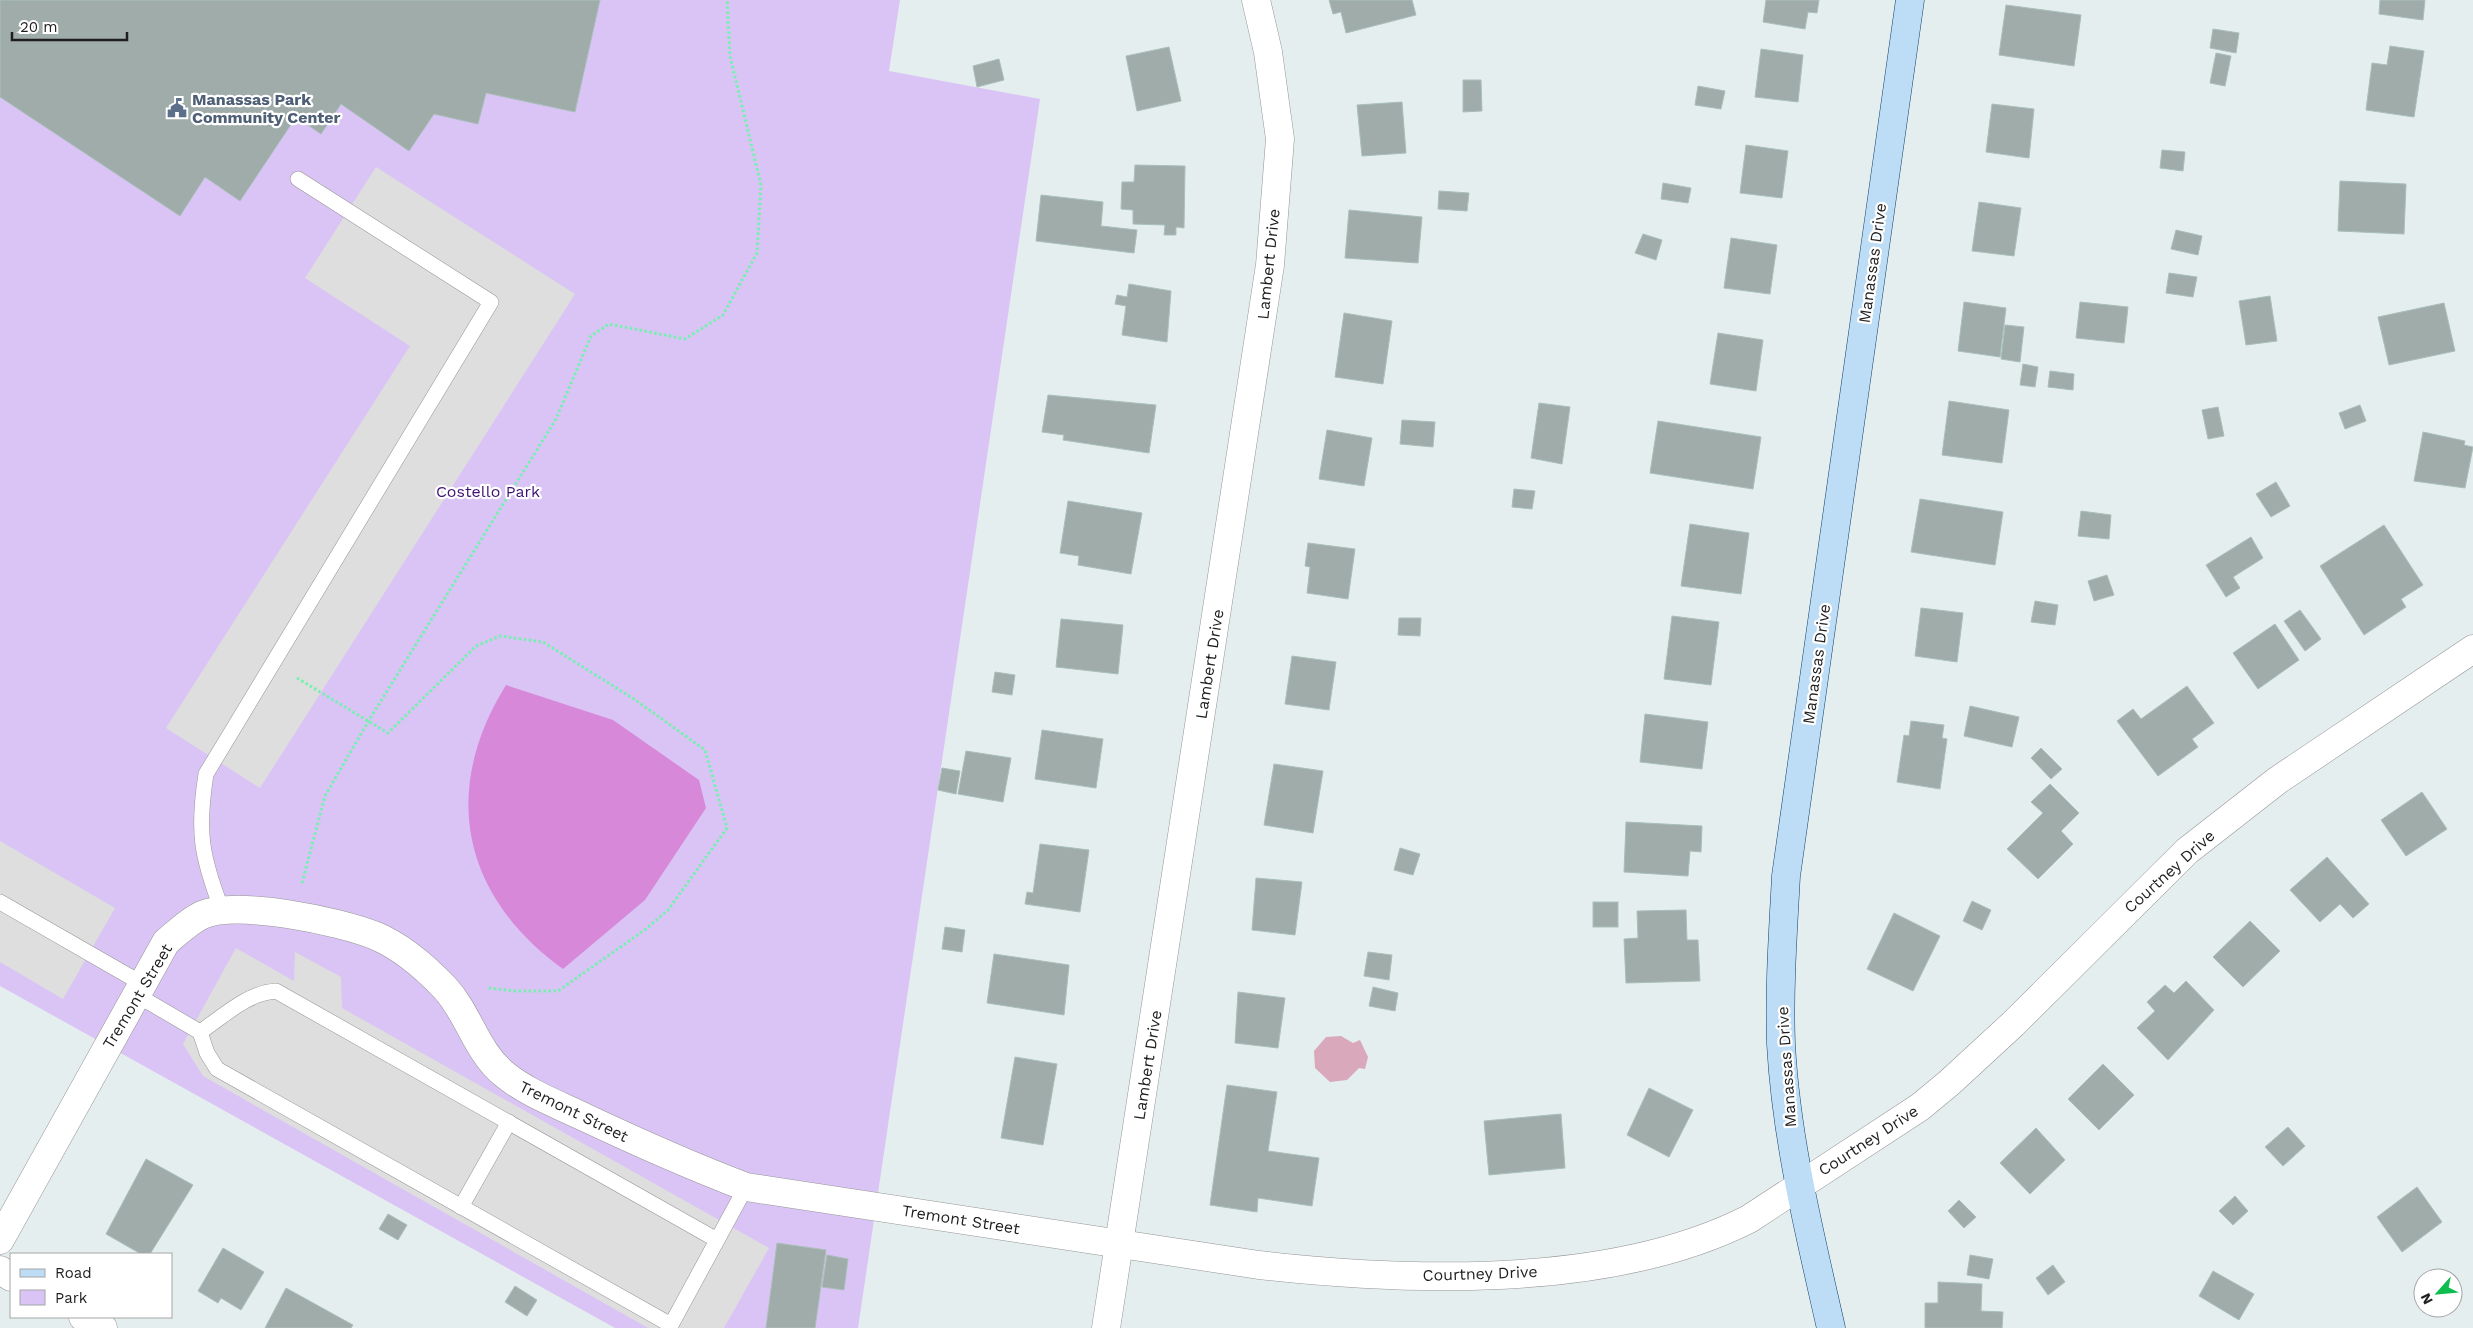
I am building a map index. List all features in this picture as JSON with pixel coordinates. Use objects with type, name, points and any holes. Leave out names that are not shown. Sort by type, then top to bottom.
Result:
[{"type":"main road","name":"Manassas Drive","points":[[1831,1328],[1801,1184],[1787,1104],[1782,1044],[1781,984],[1786,876],[1910,0]]},
{"type":"street","name":"Lambert Drive","points":[[1106,1328],[1270,265],[1280,139],[1268,52],[1256,0]]},
{"type":"street","name":"Courtney Drive","points":[[1120,1244],[1320,1272],[1429,1276],[1541,1272],[1621,1262],[1719,1233],[1748,1219],[1920,1107],[2013,1024],[2115,920],[2195,845],[2278,780],[2473,649]]},
{"type":"street","name":"Tremont Street","points":[[0,1240],[138,988],[166,942],[202,916],[222,910],[294,916],[336,923],[377,937],[415,959],[446,989],[466,1018],[480,1048],[504,1074],[532,1093],[672,1158],[746,1187],[1120,1244]]},
{"type":"street","points":[[85,1318],[103,1328]]},
{"type":"lane","points":[[222,910],[208,874],[201,838],[202,802],[206,774],[491,302],[298,178]]},
{"type":"lane","points":[[0,902],[138,988],[200,1032],[207,1053],[217,1069],[671,1325],[746,1187]]},
{"type":"lane","points":[[200,1032],[243,1002],[263,992],[276,991],[717,1240]]},
{"type":"lane","points":[[461,1207],[509,1122]]},
{"type":"path","points":[[294,916],[325,796],[369,720],[556,419],[590,336],[609,324],[685,339],[723,315],[757,253],[761,185],[730,56],[727,0]]},
{"type":"path","points":[[272,663],[388,733],[476,646],[500,636],[543,642],[634,698],[705,750],[727,828],[668,910],[646,929],[558,991],[516,991],[476,987],[454,1001]]},
{"type":"green space","name":"Costello Park","points":[[0,0],[900,0],[889,71],[1040,99],[858,1328],[615,1328],[0,986]]},
{"type":"shaded area","points":[[376,167],[575,294],[260,788],[166,728],[410,346],[305,278]]},
{"type":"shaded area","points":[[506,685],[613,720],[699,780],[706,808],[645,900],[563,969],[529,940],[502,909],[483,875],[472,839],[468,802],[473,764],[485,725]]},
{"type":"shaded area","points":[[0,841],[115,908],[63,999],[0,962]]},
{"type":"shaded area","points":[[236,948],[294,981],[295,952],[341,977],[342,1008],[769,1248],[724,1328],[648,1328],[203,1076],[183,1044]]},
{"type":"shaded area","points":[[1341,1036],[1353,1043],[1360,1040],[1368,1057],[1365,1069],[1359,1068],[1347,1080],[1330,1082],[1315,1068],[1314,1051],[1326,1037]]},
{"type":"building","name":"Manassas Park Community Center","points":[[0,0],[600,0],[575,112],[486,93],[478,124],[434,114],[409,151],[341,104],[321,134],[296,117],[240,201],[205,177],[180,216],[0,97]]},
{"type":"building","points":[[1329,0],[1412,0],[1416,15],[1346,33],[1341,12],[1333,14]]},
{"type":"building","points":[[1766,0],[1819,0],[1817,13],[1808,12],[1805,29],[1763,22]]},
{"type":"building","points":[[2380,0],[2425,0],[2423,20],[2379,14]]},
{"type":"building","points":[[2006,5],[2081,15],[2074,66],[1999,55]]},
{"type":"building","points":[[2213,29],[2239,33],[2236,53],[2210,48]]},
{"type":"building","points":[[2390,46],[2424,51],[2414,117],[2366,110],[2372,63],[2387,65]]},
{"type":"building","points":[[1169,47],[1181,101],[1137,111],[1126,56]]},
{"type":"building","points":[[1761,49],[1803,55],[1798,102],[1755,97]]},
{"type":"building","points":[[2216,53],[2231,56],[2225,86],[2210,83]]},
{"type":"building","points":[[999,59],[1004,80],[977,87],[973,66]]},
{"type":"building","points":[[1463,80],[1481,80],[1482,111],[1463,112]]},
{"type":"building","points":[[1698,86],[1725,91],[1721,109],[1695,105]]},
{"type":"building","points":[[1402,102],[1406,153],[1362,156],[1357,105]]},
{"type":"building","points":[[1992,104],[2034,109],[2029,158],[1986,152]]},
{"type":"building","points":[[1746,145],[1788,151],[1782,198],[1740,193]]},
{"type":"building","points":[[2162,150],[2185,152],[2183,171],[2160,168]]},
{"type":"building","points":[[1135,165],[1185,166],[1184,228],[1176,227],[1176,235],[1164,235],[1165,225],[1133,224],[1133,210],[1121,209],[1122,182],[1134,182]]},
{"type":"building","points":[[2340,181],[2406,184],[2404,234],[2338,231]]},
{"type":"building","points":[[1663,183],[1691,188],[1688,203],[1661,199]]},
{"type":"building","points":[[1439,191],[1469,193],[1467,211],[1438,209]]},
{"type":"building","points":[[1041,195],[1103,202],[1101,226],[1137,230],[1134,253],[1036,241]]},
{"type":"building","points":[[1979,202],[2021,208],[2014,256],[1972,251]]},
{"type":"building","points":[[1349,210],[1422,217],[1418,263],[1345,258]]},
{"type":"building","points":[[2176,230],[2202,236],[2198,255],[2171,249]]},
{"type":"building","points":[[1643,234],[1662,240],[1656,260],[1635,253]]},
{"type":"building","points":[[1731,238],[1777,245],[1770,294],[1724,288]]},
{"type":"building","points":[[2169,273],[2197,277],[2193,297],[2166,293]]},
{"type":"building","points":[[1129,284],[1171,291],[1167,342],[1122,335],[1126,306],[1115,304],[1117,295],[1127,297]]},
{"type":"building","points":[[2270,296],[2277,341],[2246,345],[2239,301]]},
{"type":"building","points":[[1964,302],[2006,308],[2000,357],[1958,351]]},
{"type":"building","points":[[2080,302],[2128,307],[2124,343],[2076,338]]},
{"type":"building","points":[[2444,303],[2455,351],[2389,365],[2378,317]]},
{"type":"building","points":[[1344,313],[1392,321],[1383,384],[1335,377]]},
{"type":"building","points":[[2005,325],[2024,327],[2020,362],[2001,359]]},
{"type":"building","points":[[1718,333],[1763,340],[1756,391],[1710,384]]},
{"type":"building","points":[[2023,364],[2038,367],[2035,387],[2020,385]]},
{"type":"building","points":[[2050,371],[2074,374],[2073,390],[2048,387]]},
{"type":"building","points":[[1048,395],[1156,405],[1149,453],[1063,440],[1064,435],[1042,432]]},
{"type":"building","points":[[1949,401],[2009,410],[2002,463],[1942,455]]},
{"type":"building","points":[[1539,403],[1570,407],[1562,464],[1531,458]]},
{"type":"building","points":[[2360,405],[2366,421],[2345,429],[2339,413]]},
{"type":"building","points":[[2218,407],[2224,436],[2208,439],[2202,410]]},
{"type":"building","points":[[1402,420],[1435,422],[1433,447],[1400,444]]},
{"type":"building","points":[[1658,421],[1761,437],[1753,489],[1650,473]]},
{"type":"building","points":[[1327,430],[1372,438],[1364,486],[1319,479]]},
{"type":"building","points":[[2423,432],[2465,441],[2464,445],[2473,447],[2465,488],[2414,481]]},
{"type":"building","points":[[2276,482],[2290,506],[2271,517],[2256,494]]},
{"type":"building","points":[[1514,489],[1535,491],[1532,509],[1512,507]]},
{"type":"building","points":[[1920,499],[2003,512],[1995,565],[1911,552]]},
{"type":"building","points":[[1068,501],[1142,513],[1131,574],[1078,565],[1079,556],[1060,553]]},
{"type":"building","points":[[2081,511],[2111,515],[2109,539],[2078,536]]},
{"type":"building","points":[[1690,524],[1749,533],[1741,594],[1681,586]]},
{"type":"building","points":[[2384,525],[2423,585],[2401,599],[2406,607],[2364,635],[2320,566]]},
{"type":"building","points":[[2251,537],[2263,558],[2233,577],[2240,588],[2226,597],[2206,565]]},
{"type":"building","points":[[1308,543],[1355,549],[1348,599],[1307,593],[1310,567],[1305,566]]},
{"type":"building","points":[[2107,575],[2114,595],[2094,601],[2088,581]]},
{"type":"building","points":[[2035,601],[2058,605],[2055,625],[2031,622]]},
{"type":"building","points":[[1921,608],[1963,613],[1957,662],[1915,656]]},
{"type":"building","points":[[2300,610],[2321,639],[2305,651],[2284,621]]},
{"type":"building","points":[[1672,616],[1719,622],[1711,685],[1664,679]]},
{"type":"building","points":[[1399,618],[1421,618],[1420,636],[1398,635]]},
{"type":"building","points":[[1061,619],[1123,625],[1118,674],[1056,667]]},
{"type":"building","points":[[2275,624],[2299,660],[2258,689],[2233,653]]},
{"type":"building","points":[[1292,656],[1336,662],[1329,710],[1285,704]]},
{"type":"building","points":[[995,672],[1015,675],[1012,695],[992,692]]},
{"type":"building","points":[[2187,686],[2214,723],[2192,739],[2198,747],[2158,776],[2117,721],[2133,709],[2141,719]]},
{"type":"building","points":[[1970,706],[2019,717],[2012,747],[1964,736]]},
{"type":"building","points":[[1645,714],[1708,722],[1702,769],[1640,762]]},
{"type":"building","points":[[1911,721],[1944,725],[1942,738],[1947,739],[1940,789],[1897,782],[1904,735],[1909,736]]},
{"type":"building","points":[[1042,730],[1103,739],[1096,788],[1035,779]]},
{"type":"building","points":[[2041,748],[2062,769],[2051,779],[2031,758]]},
{"type":"building","points":[[966,751],[1011,758],[1003,802],[958,794]]},
{"type":"building","points":[[1274,764],[1323,771],[1313,833],[1264,825]]},
{"type":"building","points":[[942,768],[960,771],[956,794],[938,790]]},
{"type":"building","points":[[2050,784],[2079,813],[2061,831],[2073,844],[2038,879],[2007,849],[2043,813],[2031,802]]},
{"type":"building","points":[[2422,792],[2447,829],[2406,856],[2381,820]]},
{"type":"building","points":[[1626,822],[1702,826],[1701,852],[1690,851],[1688,876],[1624,872]]},
{"type":"building","points":[[1040,844],[1089,850],[1080,912],[1025,904],[1027,892],[1033,893]]},
{"type":"building","points":[[1400,848],[1420,854],[1413,875],[1394,870]]},
{"type":"building","points":[[2327,857],[2369,904],[2353,918],[2340,904],[2320,922],[2290,890]]},
{"type":"building","points":[[1256,878],[1302,882],[1295,935],[1252,930]]},
{"type":"building","points":[[1972,901],[1991,910],[1982,930],[1963,921]]},
{"type":"building","points":[[1593,902],[1618,902],[1618,927],[1593,927]]},
{"type":"building","points":[[1686,910],[1687,940],[1698,940],[1700,981],[1626,983],[1624,939],[1638,938],[1637,911]]},
{"type":"building","points":[[1894,913],[1940,936],[1913,991],[1867,969]]},
{"type":"building","points":[[2250,921],[2280,951],[2243,987],[2213,957]]},
{"type":"building","points":[[945,927],[965,930],[962,952],[942,949]]},
{"type":"building","points":[[1368,952],[1392,955],[1389,980],[1364,976]]},
{"type":"building","points":[[994,954],[1069,965],[1064,1015],[987,1003]]},
{"type":"building","points":[[2186,981],[2214,1010],[2168,1060],[2137,1028],[2155,1011],[2147,1002],[2165,985],[2174,993]]},
{"type":"building","points":[[1373,987],[1398,993],[1395,1011],[1369,1006]]},
{"type":"building","points":[[1238,992],[1285,998],[1278,1048],[1235,1043]]},
{"type":"building","points":[[1015,1057],[1057,1064],[1043,1145],[1001,1138]]},
{"type":"building","points":[[2103,1064],[2134,1095],[2099,1130],[2068,1099]]},
{"type":"building","points":[[1227,1085],[1277,1092],[1268,1151],[1319,1158],[1312,1206],[1258,1198],[1257,1212],[1210,1205]]},
{"type":"building","points":[[1649,1088],[1693,1110],[1669,1157],[1627,1135]]},
{"type":"building","points":[[1561,1114],[1565,1168],[1489,1175],[1484,1121]]},
{"type":"building","points":[[2288,1127],[2305,1146],[2283,1166],[2265,1147]]},
{"type":"building","points":[[2036,1128],[2065,1160],[2030,1194],[2000,1163]]},
{"type":"building","points":[[146,1159],[193,1185],[151,1253],[139,1253],[106,1234]]},
{"type":"building","points":[[2417,1187],[2442,1222],[2402,1252],[2377,1217]]},
{"type":"building","points":[[2235,1196],[2248,1211],[2233,1225],[2219,1211]]},
{"type":"building","points":[[1959,1200],[1976,1217],[1964,1228],[1948,1211]]},
{"type":"building","points":[[388,1214],[407,1225],[398,1240],[379,1229]]},
{"type":"building","points":[[777,1243],[826,1250],[815,1328],[766,1328]]},
{"type":"building","points":[[223,1248],[264,1272],[241,1310],[221,1298],[218,1303],[198,1291]]},
{"type":"building","points":[[827,1255],[848,1259],[844,1290],[822,1287]]},
{"type":"building","points":[[1970,1255],[1993,1259],[1989,1279],[1967,1275]]},
{"type":"building","points":[[2053,1265],[2065,1282],[2048,1295],[2036,1278]]},
{"type":"building","points":[[2213,1271],[2254,1294],[2239,1320],[2199,1296]]},
{"type":"building","points":[[1938,1282],[1982,1284],[1981,1311],[2003,1312],[2002,1328],[1925,1328],[1925,1303],[1938,1303]]},
{"type":"building","points":[[515,1286],[537,1300],[527,1316],[505,1302]]},
{"type":"building","points":[[286,1288],[353,1325],[351,1328],[265,1328]]},
{"type":"place","name":"Manassas Park Community Center","points":[[177,108]]}]
